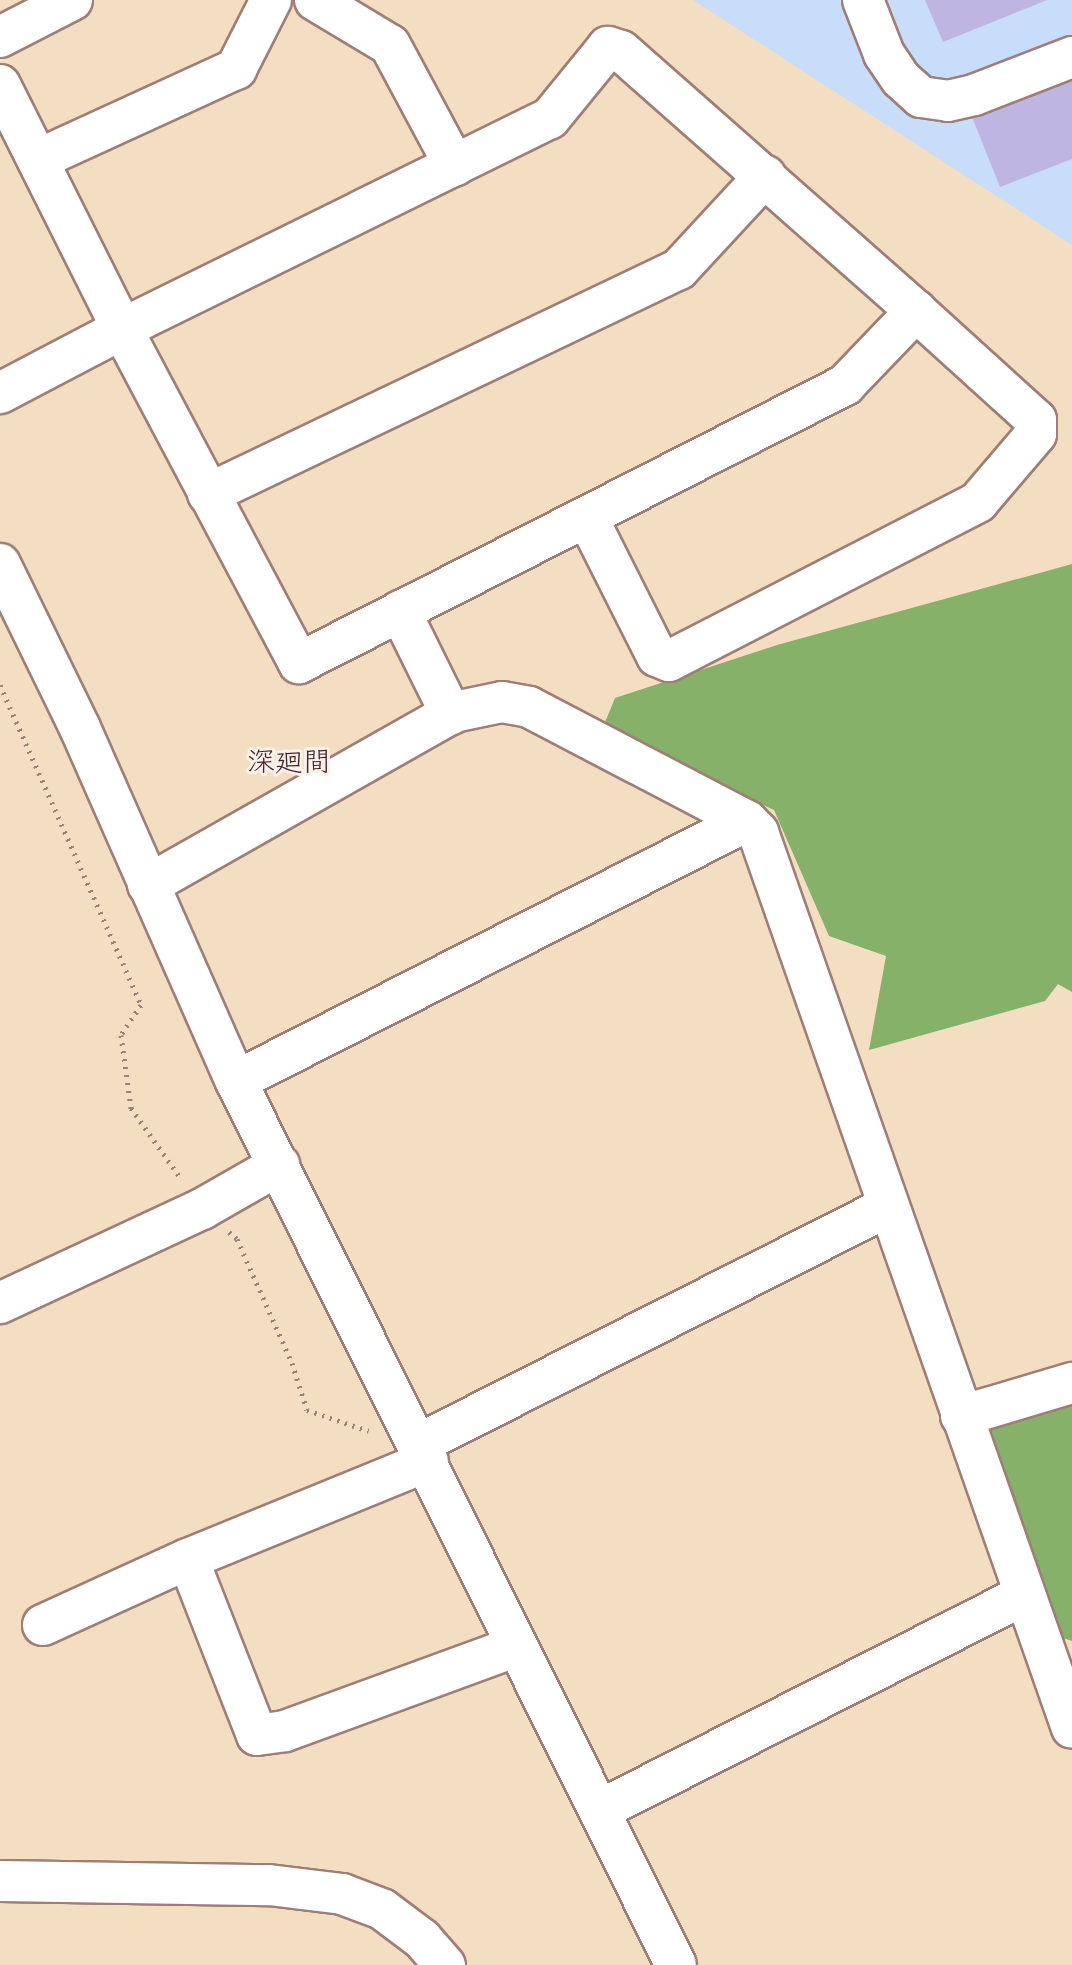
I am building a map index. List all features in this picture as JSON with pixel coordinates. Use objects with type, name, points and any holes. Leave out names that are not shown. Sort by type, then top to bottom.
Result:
[{"type":"street","points":[[0,37],[72,0]]},
{"type":"street","points":[[39,159],[236,69],[271,0]]},
{"type":"street","points":[[315,0],[390,45],[455,166]]},
{"type":"street","points":[[863,0],[884,54],[901,79],[921,97],[948,101],[974,95],[1072,57]]},
{"type":"street","points":[[0,393],[122,329],[550,118],[608,47],[621,51],[916,311],[1036,420],[1036,434],[978,502],[669,661],[657,656],[587,517]]},
{"type":"street","points":[[0,85],[122,329],[299,663],[845,385],[916,311]]},
{"type":"street","points":[[208,494],[679,269],[765,176]]},
{"type":"street","points":[[0,564],[80,728],[236,1081],[279,1165],[415,1459],[517,1646],[676,1965]]},
{"type":"street","points":[[400,611],[451,714]]},
{"type":"street","points":[[148,885],[451,714],[502,702],[529,707],[747,821],[758,832],[1072,1728]]},
{"type":"street","points":[[236,1081],[747,821]]},
{"type":"street","points":[[0,1303],[202,1209],[279,1165]]},
{"type":"street","points":[[43,1625],[415,1459],[887,1207]]},
{"type":"street","points":[[961,1416],[1072,1383]]},
{"type":"street","points":[[188,1559],[257,1735],[285,1731],[517,1646]]},
{"type":"street","points":[[600,1810],[1023,1595]]},
{"type":"street","points":[[0,1881],[269,1885],[342,1894],[382,1909],[422,1939],[445,1965]]},
{"type":"path","points":[[0,685],[141,1005],[121,1035],[131,1108],[202,1209],[237,1239],[292,1363],[307,1410],[367,1428],[415,1459]]},
{"type":"shaded area","points":[[693,0],[1072,0],[1072,245]]},
{"type":"green space","points":[[1072,564],[1072,992],[1058,984],[1045,1001],[869,1050],[886,956],[829,936],[774,810],[601,732],[615,698],[777,645]]},
{"type":"green space","points":[[1072,1403],[1072,1641],[1057,1636],[990,1426]]},
{"type":"building","points":[[925,0],[1047,0],[943,42]]},
{"type":"building","points":[[1072,76],[1072,159],[1000,187],[970,112]]},
{"type":"district","name":"深廻間","points":[[289,766]]}]
